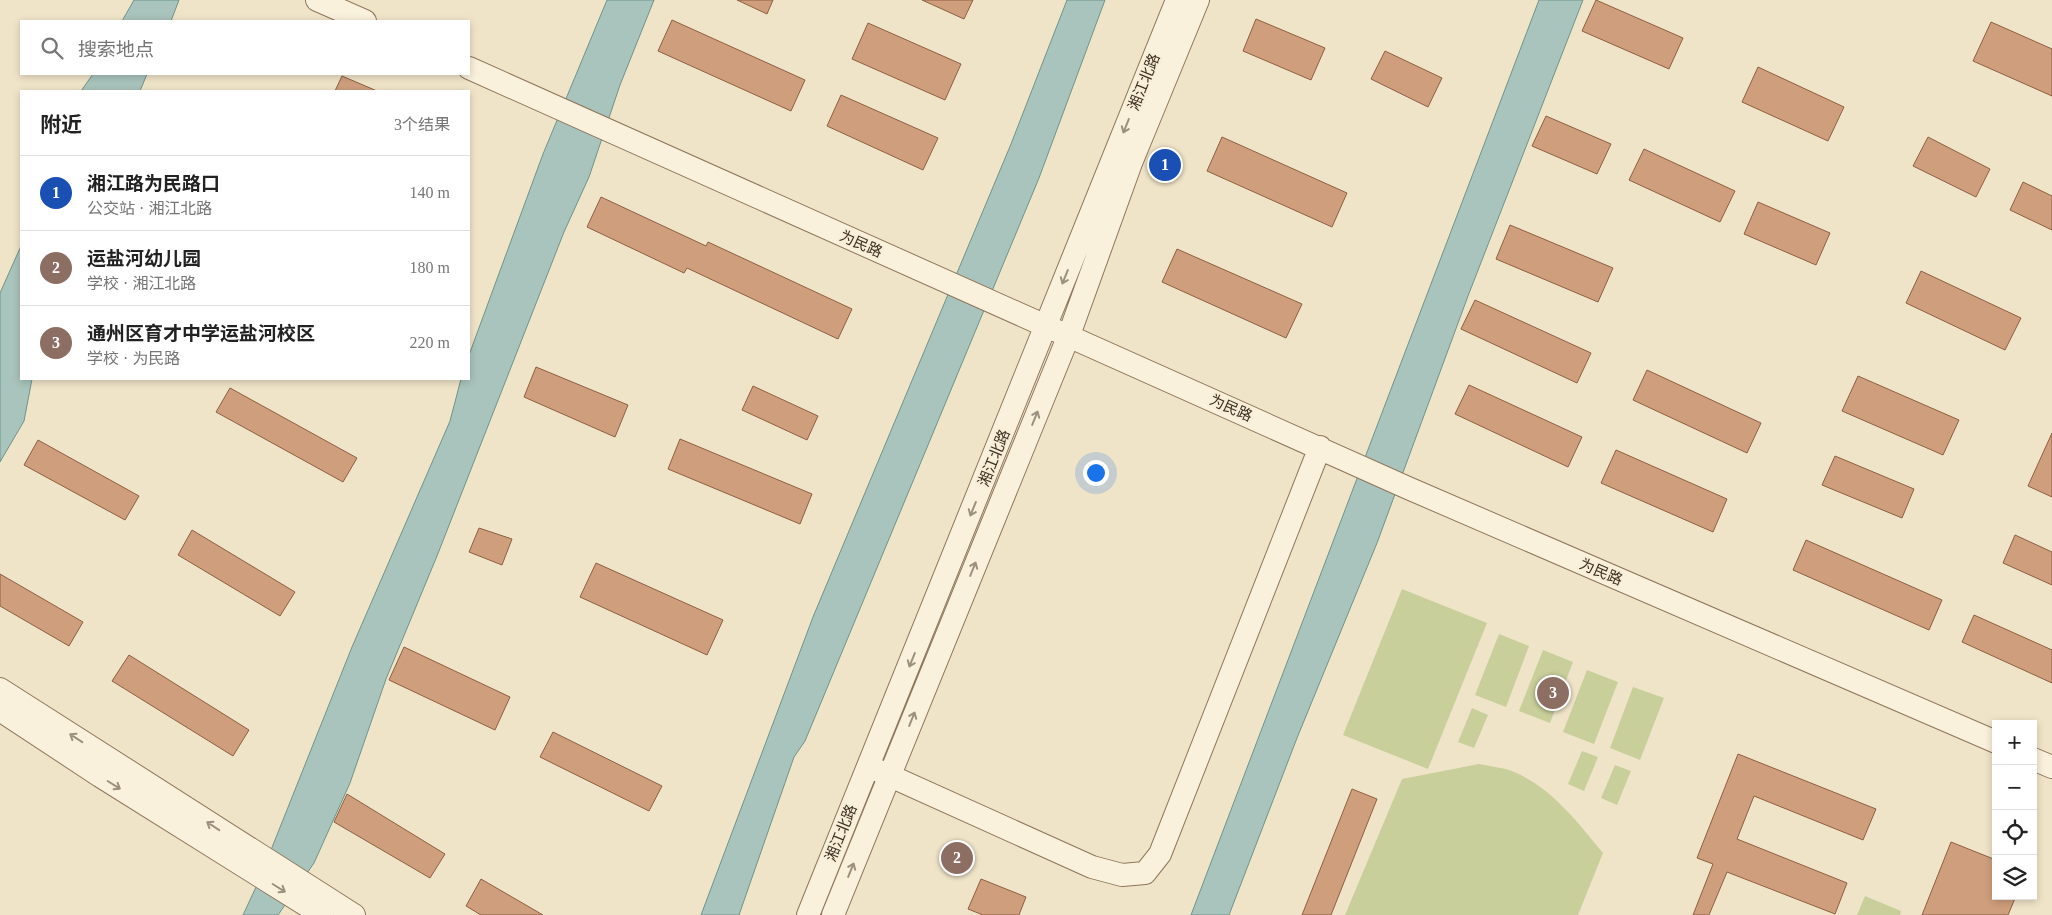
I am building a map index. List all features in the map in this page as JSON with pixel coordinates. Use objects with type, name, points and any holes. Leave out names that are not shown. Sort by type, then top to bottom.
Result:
[{"type":"street","points":[[317,0],[362,20]]},
{"type":"street","name":"湘江北路","points":[[808,915],[999,446],[1045,326],[1177,0]]},
{"type":"street","name":"湘江北路","points":[[833,915],[1069,335],[1131,162],[1198,0]]},
{"type":"street","name":"为民路","points":[[470,68],[941,281],[1069,335],[1408,488],[1992,740]]},
{"type":"street","points":[[868,766],[1092,867],[1122,875],[1145,873],[1160,854],[1320,448]]},
{"type":"street","points":[[0,689],[317,905],[354,915]]},
{"type":"street","points":[[0,710],[100,776],[250,860]]},
{"type":"street","points":[[2037,760],[2052,767]]},
{"type":"green space","points":[[1402,589],[1487,623],[1428,769],[1343,735]]},
{"type":"green space","points":[[1499,634],[1529,646],[1506,707],[1475,695]]},
{"type":"green space","points":[[1543,650],[1573,662],[1550,723],[1519,711]]},
{"type":"green space","points":[[1587,670],[1618,682],[1594,744],[1563,732]]},
{"type":"green space","points":[[1633,687],[1664,698],[1640,760],[1610,748]]},
{"type":"green space","points":[[1472,708],[1488,715],[1474,748],[1458,742]]},
{"type":"green space","points":[[1582,751],[1598,757],[1584,791],[1568,784]]},
{"type":"green space","points":[[1479,764],[1506,769],[1535,783],[1572,816],[1603,853],[1578,915],[1345,915],[1402,779]]},
{"type":"green space","points":[[1615,765],[1631,771],[1617,805],[1601,798]]},
{"type":"green space","points":[[1865,896],[1901,911],[1900,915],[1857,915]]},
{"type":"water","points":[[134,0],[179,0],[171,20],[123,20]]},
{"type":"water","points":[[607,0],[654,0],[620,85],[589,177],[564,232],[437,556],[386,679],[350,783],[314,863],[278,915],[243,915],[257,885],[352,647],[450,421],[461,380],[470,380],[470,352],[543,154]]},
{"type":"water","points":[[1067,0],[1105,0],[1039,178],[805,741],[794,757],[739,915],[701,915],[813,617],[1011,144]]},
{"type":"water","points":[[1539,0],[1583,0],[1468,296],[1377,543],[1297,738],[1229,915],[1191,915]]},
{"type":"water","points":[[92,75],[147,75],[140,90],[82,90]]},
{"type":"water","points":[[20,248],[20,380],[32,380],[24,421],[0,462],[0,293]]},
{"type":"building","points":[[737,0],[773,0],[767,14]]},
{"type":"building","points":[[922,0],[973,0],[964,19]]},
{"type":"building","points":[[1596,0],[1683,38],[1669,69],[1582,31]]},
{"type":"building","points":[[1256,19],[1325,48],[1311,80],[1243,51]]},
{"type":"building","points":[[672,20],[805,80],[791,111],[658,51]]},
{"type":"building","points":[[1991,22],[2052,49],[2052,96],[1973,61]]},
{"type":"building","points":[[868,23],[961,64],[945,100],[852,59]]},
{"type":"building","points":[[1385,51],[1442,78],[1428,107],[1371,79]]},
{"type":"building","points":[[1758,67],[1844,107],[1828,141],[1742,102]]},
{"type":"building","points":[[342,76],[375,90],[335,90]]},
{"type":"building","points":[[841,95],[938,138],[923,170],[827,126]]},
{"type":"building","points":[[1546,116],[1611,144],[1597,174],[1532,146]]},
{"type":"building","points":[[1222,137],[1347,193],[1332,227],[1207,171]]},
{"type":"building","points":[[1928,137],[1990,169],[1976,197],[1913,166]]},
{"type":"building","points":[[1644,149],[1735,191],[1720,222],[1629,180]]},
{"type":"building","points":[[2023,182],[2052,196],[2052,230],[2010,210]]},
{"type":"building","points":[[601,197],[706,246],[708,242],[852,309],[838,339],[687,268],[684,273],[587,227]]},
{"type":"building","points":[[1758,202],[1830,233],[1816,265],[1744,234]]},
{"type":"building","points":[[1510,225],[1613,268],[1598,302],[1496,259]]},
{"type":"building","points":[[1177,249],[1302,304],[1286,338],[1162,282]]},
{"type":"building","points":[[1921,271],[2021,318],[2005,350],[1906,303]]},
{"type":"building","points":[[1475,300],[1591,353],[1577,383],[1461,329]]},
{"type":"building","points":[[536,367],[628,405],[615,437],[524,397]]},
{"type":"building","points":[[1647,370],[1761,423],[1747,453],[1633,400]]},
{"type":"building","points":[[1858,376],[1959,420],[1943,455],[1842,411]]},
{"type":"building","points":[[1469,385],[1582,437],[1568,467],[1455,414]]},
{"type":"building","points":[[753,386],[818,416],[807,440],[742,410]]},
{"type":"building","points":[[230,388],[357,458],[343,482],[216,412]]},
{"type":"building","points":[[2052,433],[2052,497],[2028,486]]},
{"type":"building","points":[[680,439],[812,494],[800,524],[668,469]]},
{"type":"building","points":[[38,440],[139,496],[125,520],[24,465]]},
{"type":"building","points":[[1616,450],[1727,499],[1713,532],[1601,483]]},
{"type":"building","points":[[1835,456],[1914,489],[1902,518],[1822,485]]},
{"type":"building","points":[[479,528],[512,539],[502,565],[469,552]]},
{"type":"building","points":[[192,530],[295,592],[280,616],[178,555]]},
{"type":"building","points":[[2015,535],[2052,552],[2052,585],[2003,563]]},
{"type":"building","points":[[1806,540],[1942,600],[1929,630],[1793,570]]},
{"type":"building","points":[[596,563],[723,620],[707,655],[580,597]]},
{"type":"building","points":[[0,574],[83,622],[69,646],[0,606]]},
{"type":"building","points":[[1974,615],[2052,650],[2052,683],[1962,642]]},
{"type":"building","points":[[404,647],[510,697],[495,730],[389,680]]},
{"type":"building","points":[[129,655],[249,730],[233,756],[112,681]]},
{"type":"building","points":[[553,732],[662,786],[649,811],[540,757]]},
{"type":"building","points":[[1738,754],[1876,809],[1863,840],[1754,796],[1737,839],[1847,883],[1835,914],[1727,872],[1709,915],[1693,915],[1713,864],[1697,858]]},
{"type":"building","points":[[1352,789],[1377,799],[1331,915],[1302,915]]},
{"type":"building","points":[[347,794],[445,854],[430,878],[334,822]]},
{"type":"building","points":[[1951,842],[1992,858],[1992,900],[2014,900],[2008,915],[1922,915]]},
{"type":"building","points":[[481,879],[543,915],[481,915],[466,906]]},
{"type":"building","points":[[981,879],[1026,897],[1019,915],[983,915],[968,909]]},
{"type":"place","name":"湘江路为民路口","points":[[1165,165]]},
{"type":"place","name":"通州区育才中学运盐河校区","points":[[1553,693]]},
{"type":"place","name":"运盐河幼儿园","points":[[957,858]]}]
